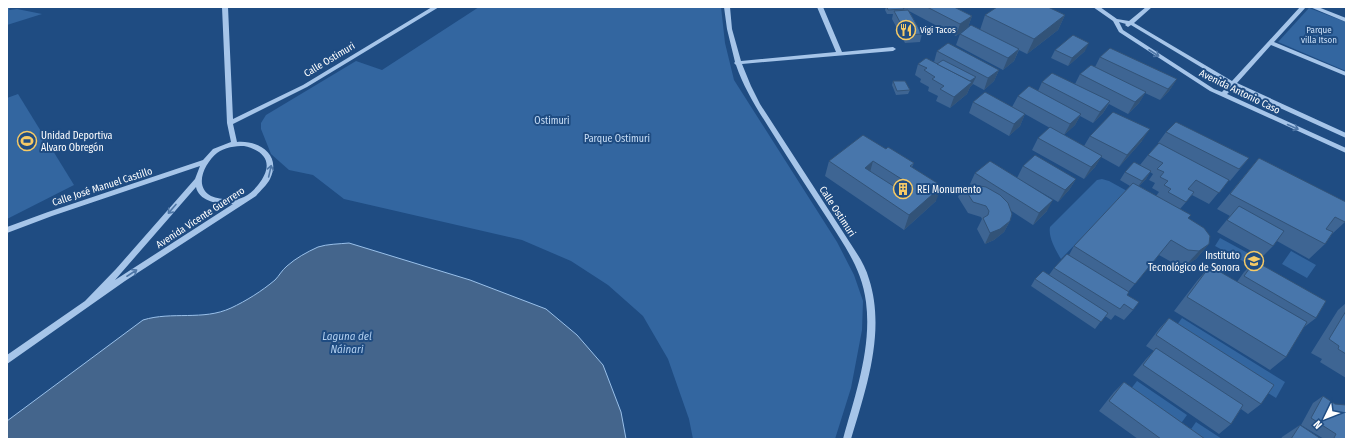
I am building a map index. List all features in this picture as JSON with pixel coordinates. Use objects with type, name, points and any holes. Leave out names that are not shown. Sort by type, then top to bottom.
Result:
[{"type":"street","points":[[225,7],[230,123],[234,143]]},
{"type":"street","name":"Calle Ostimuri","points":[[230,123],[305,86],[436,7]]},
{"type":"street","name":"Calle Ostimuri","points":[[727,7],[729,30],[737,63],[759,109],[845,240],[859,264],[867,282],[870,301],[871,332],[858,402],[847,439]]},
{"type":"street","points":[[820,7],[840,54]]},
{"type":"street","name":"Avenida Antonio Caso","points":[[1096,7],[1115,20],[1131,23],[1233,84],[1346,136]]},
{"type":"street","points":[[1121,31],[1149,7]]},
{"type":"street","points":[[1223,95],[1302,7]]},
{"type":"street","points":[[1313,7],[1346,20]]},
{"type":"street","name":"Avenida Antonio Caso","points":[[1115,20],[1121,31],[1194,79],[1223,95],[1346,151]]},
{"type":"street","points":[[1271,43],[1346,74]]},
{"type":"street","points":[[737,63],[893,49]]},
{"type":"street","name":"Avenida Vicente Guerrero","points":[[7,360],[88,302],[246,200],[261,187],[270,173],[271,160],[264,150],[251,144],[234,143],[220,149],[205,162],[198,180],[119,271],[88,302]]},
{"type":"street","name":"Calle José Manuel Castillo","points":[[7,230],[205,162]]},
{"type":"street","points":[[198,180],[200,191],[211,199],[226,202],[246,200]]},
{"type":"green space","points":[[7,7],[10,7],[9,10],[17,9],[42,14],[7,25]]},
{"type":"green space","name":"Parque Ostimuri","points":[[479,7],[721,7],[725,43],[734,80],[837,242],[854,275],[863,301],[862,330],[851,388],[835,439],[693,439],[689,419],[668,359],[643,316],[608,285],[571,261],[522,240],[344,199],[313,175],[289,170],[271,154],[261,129],[261,123],[266,115],[356,61],[382,70]]},
{"type":"green space","name":"Parque villa Itson","points":[[1309,8],[1346,22],[1346,71],[1278,42]]},
{"type":"green space","name":"Unidad Deportiva Alvaro Obregón","points":[[18,94],[74,185],[7,219],[7,98]]},
{"type":"green space","points":[[1102,179],[1109,181],[1156,207],[1122,196],[1061,259],[1051,239],[1050,227],[1097,180]]},
{"type":"green space","points":[[1220,238],[1257,258],[1252,266],[1215,246]]},
{"type":"green space","points":[[1291,251],[1316,265],[1307,278],[1282,264]]},
{"type":"green space","points":[[1182,318],[1285,382],[1276,398],[1172,332]]},
{"type":"green space","points":[[1137,381],[1187,415],[1177,429],[1127,394]]},
{"type":"green space","points":[[1196,422],[1222,439],[1192,439],[1187,435]]},
{"type":"water","name":"Laguna del Náinari","points":[[349,243],[470,280],[546,309],[577,335],[603,365],[621,412],[626,439],[7,439],[7,421],[143,320],[165,316],[210,314],[231,308],[265,288],[294,260],[306,253],[322,246]]},
{"type":"building","points":[[887,7],[903,7],[904,9],[888,10]]},
{"type":"building","points":[[927,7],[954,7],[972,16],[960,24]]},
{"type":"building","points":[[997,7],[1048,7],[1065,15],[1034,39],[985,15]]},
{"type":"building","points":[[908,10],[922,34],[907,35],[894,11]]},
{"type":"building","points":[[971,25],[1019,49],[1008,58],[960,34]]},
{"type":"building","points":[[1073,35],[1089,43],[1072,58],[1055,50]]},
{"type":"building","points":[[948,43],[999,70],[988,78],[937,51]]},
{"type":"building","points":[[1110,48],[1177,79],[1168,89],[1100,57]]},
{"type":"building","points":[[926,58],[972,82],[954,97],[940,89],[944,86],[932,79],[935,77],[924,70],[927,68],[918,64]]},
{"type":"building","points":[[943,60],[976,77],[970,81],[937,64]]},
{"type":"building","points":[[1091,65],[1146,92],[1135,102],[1080,74]]},
{"type":"building","points":[[1052,73],[1110,101],[1100,112],[1042,82]]},
{"type":"building","points":[[893,81],[905,81],[910,90],[897,91]]},
{"type":"building","points":[[1029,86],[1081,114],[1070,124],[1018,96]]},
{"type":"building","points":[[985,92],[1025,114],[1014,124],[973,102]]},
{"type":"building","points":[[1113,112],[1150,129],[1127,155],[1090,136]]},
{"type":"building","points":[[1176,122],[1249,158],[1239,169],[1166,132]]},
{"type":"building","points":[[1050,127],[1102,156],[1091,167],[1038,138]]},
{"type":"building","points":[[863,135],[886,149],[888,147],[914,163],[910,166],[942,186],[909,215],[829,161]],"holes":[[[873,161],[903,180],[895,187],[865,168]]]},
{"type":"building","points":[[1159,143],[1229,180],[1219,193],[1196,180],[1188,189],[1194,192],[1186,202],[1168,192],[1171,189],[1164,185],[1168,181],[1160,177],[1164,172],[1157,169],[1163,163],[1148,155]]},
{"type":"building","points":[[1035,155],[1076,179],[1065,190],[1023,166]]},
{"type":"building","points":[[1259,158],[1346,202],[1345,222],[1335,217],[1326,229],[1333,232],[1325,244],[1230,194]]},
{"type":"building","points":[[990,161],[1053,200],[1039,213],[975,173]]},
{"type":"building","points":[[1134,162],[1151,171],[1142,181],[1125,172]]},
{"type":"building","points":[[1133,183],[1191,215],[1188,218],[1204,228],[1210,236],[1209,244],[1199,251],[1188,250],[1171,240],[1135,284],[1074,246]]},
{"type":"building","points":[[974,185],[986,187],[1000,195],[1008,203],[1012,214],[1010,221],[1000,229],[990,233],[983,218],[988,215],[989,211],[986,206],[973,202],[963,186]]},
{"type":"building","points":[[1239,206],[1284,231],[1273,246],[1227,220]]},
{"type":"building","points":[[1067,254],[1129,292],[1127,295],[1139,302],[1133,310],[1124,304],[1120,309],[1054,268]]},
{"type":"building","points":[[1255,261],[1326,301],[1316,318],[1244,276]]},
{"type":"building","points":[[1210,266],[1307,322],[1286,357],[1187,297]]},
{"type":"building","points":[[1043,271],[1108,313],[1101,322],[1035,279]]},
{"type":"building","points":[[1346,311],[1346,354],[1338,349],[1339,346],[1329,339]]},
{"type":"building","points":[[1169,318],[1274,385],[1261,404],[1156,335]]},
{"type":"building","points":[[1156,348],[1243,405],[1231,424],[1143,365]]},
{"type":"building","points":[[1124,382],[1205,439],[1161,439],[1109,401]]},
{"type":"building","points":[[1323,396],[1335,404],[1346,405],[1346,439],[1335,439],[1336,434],[1311,418]]},
{"type":"building","points":[[1300,425],[1321,439],[1291,439]]},
{"type":"place","name":"Vigi Tacos","points":[[906,30]]},
{"type":"place","name":"Unidad Deportiva Alvaro Obregón","points":[[27,141]]},
{"type":"place","name":"REI Monumento","points":[[903,189]]},
{"type":"place","name":"Instituto Tecnológico de Sonora","points":[[1254,261]]},
{"type":"park label","name":"Ostimuri","points":[[552,120]]}]
